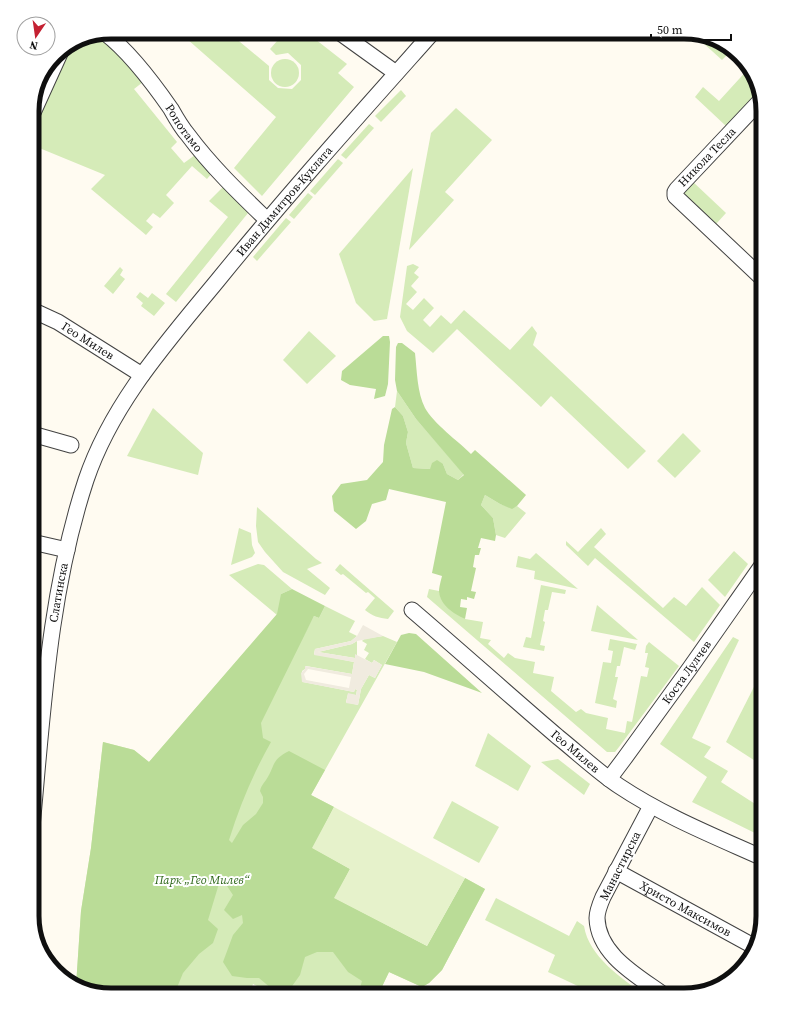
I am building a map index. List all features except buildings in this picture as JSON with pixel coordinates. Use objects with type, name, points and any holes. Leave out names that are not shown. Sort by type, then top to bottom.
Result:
[{"type":"street","name":"Ропотамо","points":[[112,39],[147,77],[187,134],[218,172],[267,220]]},
{"type":"street","points":[[350,39],[396,73]]},
{"type":"street","name":"Иван Димитров-Куклата","points":[[142,375],[171,336],[267,220],[427,39]]},
{"type":"street","points":[[41,96],[54,68]]},
{"type":"street","name":"Никола Тесла","points":[[755,106],[677,189],[675,196],[756,272]]},
{"type":"street","name":"Гео Милев","points":[[39,313],[58,322],[142,375]]},
{"type":"street","name":"Слатинска","points":[[39,758],[51,639],[58,593],[67,550],[86,480],[97,454],[127,396],[142,375]]},
{"type":"street","points":[[39,436],[71,445]]},
{"type":"street","points":[[39,544],[67,550]]},
{"type":"street","name":"Коста Лулчев","points":[[609,779],[673,692],[756,574]]},
{"type":"street","name":"Гео Милев","points":[[412,610],[513,699],[609,779],[651,806],[756,855]]},
{"type":"street","name":"Манастирска","points":[[651,806],[616,871],[599,908],[597,918],[599,932],[604,943],[618,961],[655,988]]},
{"type":"street","name":"Христо Максимов","points":[[616,871],[750,944]]},
{"type":"green space","points":[[102,39],[111,46],[143,82],[134,89],[177,142],[171,148],[184,163],[195,155],[212,173],[207,179],[192,166],[166,195],[174,203],[160,218],[153,213],[146,221],[153,227],[146,235],[91,189],[105,175],[39,148],[39,115],[66,55],[79,46]]},
{"type":"green space","points":[[187,39],[236,39],[269,66],[269,80],[278,88],[292,89],[301,80],[301,65],[288,53],[276,55],[270,49],[279,39],[315,39],[347,64],[338,73],[354,87],[262,196],[234,168],[276,117]]},
{"type":"green space","points":[[701,41],[716,46],[728,54],[722,60]]},
{"type":"green space","points":[[285,59],[291,60],[295,63],[298,67],[298,79],[295,83],[291,86],[285,87],[279,86],[275,83],[272,79],[271,73],[272,67],[275,63],[279,60]]},
{"type":"green space","points":[[745,73],[749,79],[754,95],[726,126],[695,97],[703,87],[719,101]]},
{"type":"green space","points":[[401,90],[406,96],[381,122],[375,116]]},
{"type":"green space","points":[[456,108],[492,140],[445,192],[454,200],[409,250],[431,133]]},
{"type":"green space","points":[[369,124],[374,128],[346,159],[341,155]]},
{"type":"green space","points":[[338,159],[343,163],[315,195],[310,191]]},
{"type":"green space","points":[[413,168],[387,319],[374,321],[356,303],[339,254]]},
{"type":"green space","points":[[692,181],[726,213],[716,224],[682,192]]},
{"type":"green space","points":[[223,187],[248,213],[176,302],[166,294],[228,217],[209,201]]},
{"type":"green space","points":[[308,193],[313,197],[294,219],[289,215]]},
{"type":"green space","points":[[286,218],[291,222],[257,261],[253,257]]},
{"type":"green space","points":[[413,264],[419,267],[414,273],[419,277],[411,286],[417,292],[406,304],[413,310],[424,298],[434,308],[423,320],[430,327],[441,315],[451,324],[464,310],[510,350],[532,326],[537,333],[533,345],[646,451],[628,469],[551,396],[541,407],[457,329],[433,353],[407,331],[400,317],[407,266]]},
{"type":"green space","points":[[120,267],[123,270],[120,275],[125,279],[113,294],[104,286]]},
{"type":"green space","points":[[140,292],[148,298],[152,293],[165,303],[154,316],[141,306],[143,303],[136,297]]},
{"type":"green space","points":[[309,331],[336,356],[307,384],[283,360]]},
{"type":"green space","points":[[383,336],[389,336],[390,342],[388,384],[385,396],[374,399],[376,389],[350,385],[341,380],[342,371]]},
{"type":"green space","points":[[398,343],[402,343],[415,353],[420,395],[425,408],[434,420],[471,454],[475,450],[526,495],[517,506],[512,509],[485,495],[481,505],[493,518],[496,535],[495,541],[481,538],[478,548],[481,548],[479,555],[475,555],[473,567],[476,568],[471,591],[476,592],[474,599],[467,597],[467,600],[461,599],[460,607],[467,608],[465,619],[452,612],[442,601],[439,592],[442,576],[432,573],[446,502],[389,489],[386,500],[372,504],[366,521],[356,529],[334,511],[332,496],[341,484],[367,480],[383,462],[384,445],[392,409],[395,407],[403,416],[408,432],[406,443],[413,468],[430,469],[432,463],[437,460],[443,464],[447,474],[458,480],[464,475],[416,419],[397,391],[395,380],[396,347]]},
{"type":"green space","points":[[397,391],[416,419],[464,474],[458,480],[447,474],[443,464],[430,469],[413,468],[406,443],[408,432],[403,416],[395,407]]},
{"type":"green space","points":[[153,408],[203,453],[198,475],[127,456]]},
{"type":"green space","points":[[683,433],[701,451],[675,478],[657,461]]},
{"type":"green space","points":[[485,495],[500,504],[512,508],[517,506],[526,513],[505,538],[496,535],[493,518],[481,505]]},
{"type":"green space","points":[[257,507],[322,563],[307,569],[330,588],[325,595],[283,572],[265,552],[258,542],[256,526]]},
{"type":"green space","points":[[239,528],[251,533],[252,545],[255,553],[252,557],[231,565]]},
{"type":"green space","points":[[601,528],[606,534],[594,547],[663,608],[674,597],[686,606],[702,587],[720,605],[694,642],[595,558],[588,566],[566,545],[566,541],[578,552]]},
{"type":"green space","points":[[734,551],[748,564],[725,597],[708,580]]},
{"type":"green space","points":[[536,553],[578,589],[534,579],[535,571],[516,567],[518,556],[530,559]]},
{"type":"green space","name":"Парк „Гео Милев“","points":[[258,564],[264,565],[292,589],[281,594],[304,635],[314,616],[319,618],[325,606],[355,621],[349,632],[357,636],[351,641],[315,649],[314,654],[354,662],[352,674],[306,666],[302,671],[303,682],[354,692],[355,689],[357,690],[356,695],[348,694],[346,702],[358,705],[361,689],[369,675],[375,678],[382,665],[374,660],[372,663],[365,659],[369,653],[364,650],[367,644],[362,641],[364,639],[383,636],[397,642],[311,795],[334,807],[313,848],[350,869],[335,898],[427,946],[465,878],[485,889],[442,970],[429,983],[422,987],[389,972],[381,988],[261,988],[253,984],[252,988],[111,988],[97,987],[76,979],[81,911],[91,848],[103,742],[134,750],[149,762],[277,615],[229,575]]},
{"type":"green space","points":[[340,564],[394,611],[388,619],[370,614],[365,610],[375,598],[368,592],[366,593],[343,574],[341,575],[335,570]]},
{"type":"green space","points":[[541,585],[566,590],[565,594],[552,592],[548,610],[545,610],[543,621],[545,622],[540,645],[545,646],[544,651],[523,647],[526,637],[531,638]]},
{"type":"green space","name":"Парк „Гео Милев“","points":[[292,589],[325,606],[319,618],[314,616],[261,723],[263,738],[271,742],[247,790],[229,840],[232,843],[243,825],[256,814],[263,803],[263,797],[260,791],[261,788],[276,761],[289,751],[325,770],[311,795],[334,807],[313,848],[350,869],[335,898],[427,946],[465,878],[485,889],[442,970],[429,983],[422,987],[389,972],[381,988],[360,988],[362,981],[348,972],[333,952],[317,952],[305,957],[300,975],[291,988],[271,988],[259,978],[232,976],[223,962],[233,935],[243,923],[242,915],[233,919],[224,910],[233,895],[221,877],[208,920],[218,929],[213,943],[199,954],[183,973],[177,988],[97,987],[79,981],[76,979],[81,911],[91,848],[103,742],[134,750],[149,762],[277,614],[281,594]]},
{"type":"green space","points":[[429,589],[439,591],[441,598],[465,619],[483,622],[480,638],[491,640],[488,644],[504,658],[508,653],[515,658],[535,662],[533,673],[554,677],[551,691],[576,712],[581,709],[586,713],[608,718],[606,729],[625,733],[627,721],[632,722],[641,676],[647,677],[649,668],[645,667],[648,653],[645,653],[646,646],[649,642],[679,666],[615,752],[607,752],[427,597]]},
{"type":"green space","points":[[597,605],[638,640],[591,631]]},
{"type":"green space","points":[[409,633],[416,634],[482,693],[424,672],[385,664],[401,635]]},
{"type":"green space","points":[[733,637],[739,640],[692,738],[711,747],[704,757],[728,771],[721,782],[756,804],[756,834],[692,802],[707,777],[660,744]]},
{"type":"green space","points":[[610,639],[637,644],[635,650],[624,647],[620,666],[617,666],[615,677],[618,677],[613,699],[617,701],[616,708],[595,703],[603,662],[611,663],[613,651],[608,650]]},
{"type":"green space","points":[[357,641],[357,655],[355,658],[318,652],[352,644]]},
{"type":"green space","points":[[756,683],[756,761],[726,742]]},
{"type":"green space","points":[[488,733],[531,766],[518,791],[475,766]]},
{"type":"green space","points":[[558,759],[590,784],[584,795],[541,762]]},
{"type":"green space","points":[[452,801],[499,827],[479,863],[433,838]]},
{"type":"green space","points":[[334,807],[465,878],[427,946],[334,898],[350,869],[312,848]]},
{"type":"green space","points":[[496,898],[569,936],[577,921],[584,926],[587,937],[599,957],[635,988],[582,988],[548,972],[555,955],[485,920]]},
{"type":"shaded area","points":[[363,625],[383,636],[357,641],[352,644],[318,652],[355,658],[355,654],[372,663],[374,660],[382,665],[375,678],[369,675],[361,689],[358,705],[346,703],[348,693],[356,695],[357,690],[355,689],[354,692],[302,682],[301,673],[305,669],[305,666],[352,674],[354,662],[314,655],[315,649],[351,641],[357,636]],"holes":[[[308,669],[351,677],[349,688],[306,680],[304,674]]]}]
